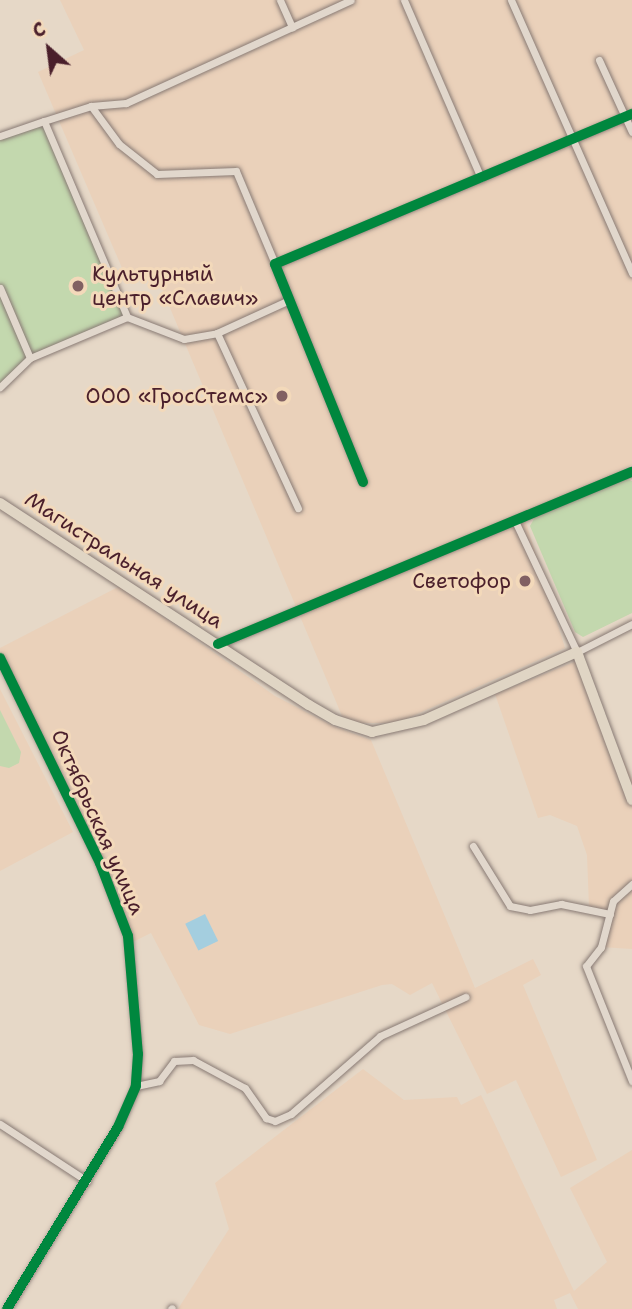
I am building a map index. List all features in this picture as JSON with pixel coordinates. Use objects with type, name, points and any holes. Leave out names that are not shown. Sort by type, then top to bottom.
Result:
[{"type":"main road","name":"Магистральная улица","points":[[0,503],[335,720],[372,732],[424,720],[577,652]]},
{"type":"main road","points":[[577,652],[632,800]]},
{"type":"street","points":[[280,0],[292,27]]},
{"type":"street","points":[[0,136],[91,106],[126,103],[351,0]]},
{"type":"street","points":[[404,0],[481,178]]},
{"type":"street","points":[[511,0],[632,273]]},
{"type":"street","points":[[599,60],[629,115],[632,132]]},
{"type":"street","points":[[91,106],[119,144],[157,174],[236,171],[363,482]]},
{"type":"street","points":[[275,264],[629,115]]},
{"type":"street","points":[[44,121],[127,317]]},
{"type":"street","points":[[0,288],[30,358]]},
{"type":"street","points":[[0,387],[30,358],[127,317],[184,339],[217,333],[287,301]]},
{"type":"street","points":[[217,333],[298,508]]},
{"type":"street","points":[[218,644],[632,472]]},
{"type":"street","points":[[514,521],[577,652],[632,624]]},
{"type":"street","name":"Октябрьская улица","points":[[0,658],[100,863],[128,936],[138,1054],[136,1086],[87,1181],[6,1309]]},
{"type":"street","points":[[473,846],[510,906],[530,910],[561,904],[610,914]]},
{"type":"street","points":[[632,884],[618,893],[601,947],[586,966],[632,1081]]},
{"type":"street","points":[[136,1086],[159,1081],[174,1061],[193,1060],[245,1088],[271,1121],[291,1114],[389,1031],[465,997]]},
{"type":"street","points":[[0,1124],[87,1181]]},
{"type":"shaded area","points":[[60,0],[632,0],[632,465],[594,483],[595,487],[524,516],[565,648],[397,723],[345,723],[154,270],[128,282],[38,72],[84,50]]},
{"type":"shaded area","points":[[120,586],[275,696],[333,726],[371,740],[475,988],[533,959],[541,975],[523,985],[597,1160],[561,1177],[516,1080],[487,1094],[432,983],[410,995],[392,984],[382,985],[230,1034],[199,1025],[151,933],[129,944],[100,863],[0,658],[0,648]]},
{"type":"shaded area","points":[[579,660],[632,779],[632,949],[601,947],[610,914],[589,907],[587,855],[577,826],[550,815],[538,818],[495,694]]},
{"type":"shaded area","points":[[0,689],[73,832],[0,871]]},
{"type":"shaded area","points":[[363,1069],[404,1100],[457,1097],[461,1105],[481,1095],[574,1291],[607,1262],[570,1188],[632,1150],[632,1309],[578,1309],[570,1293],[554,1300],[557,1309],[178,1309],[229,1229],[215,1183]]},
{"type":"green space","points":[[44,121],[127,317],[30,357],[0,387],[0,136]]},
{"type":"green space","points":[[627,479],[632,481],[632,613],[583,637],[575,632],[530,526],[535,517]]},
{"type":"green space","points":[[0,710],[21,752],[19,763],[9,768],[0,766]]},
{"type":"water","points":[[205,914],[218,941],[198,951],[185,924]]},
{"type":"cycle path","points":[[363,482],[275,264],[632,114]]},
{"type":"cycle path","points":[[218,644],[632,472]]},
{"type":"cycle path","points":[[0,658],[100,863],[128,936],[138,1054],[136,1086],[118,1127],[7,1309]]},
{"type":"place","name":"Культурный центр «Славич»","points":[[78,286]]},
{"type":"place","name":"ООО «ГросСтемс»","points":[[282,396]]},
{"type":"place","name":"Светофор","points":[[525,581]]}]
